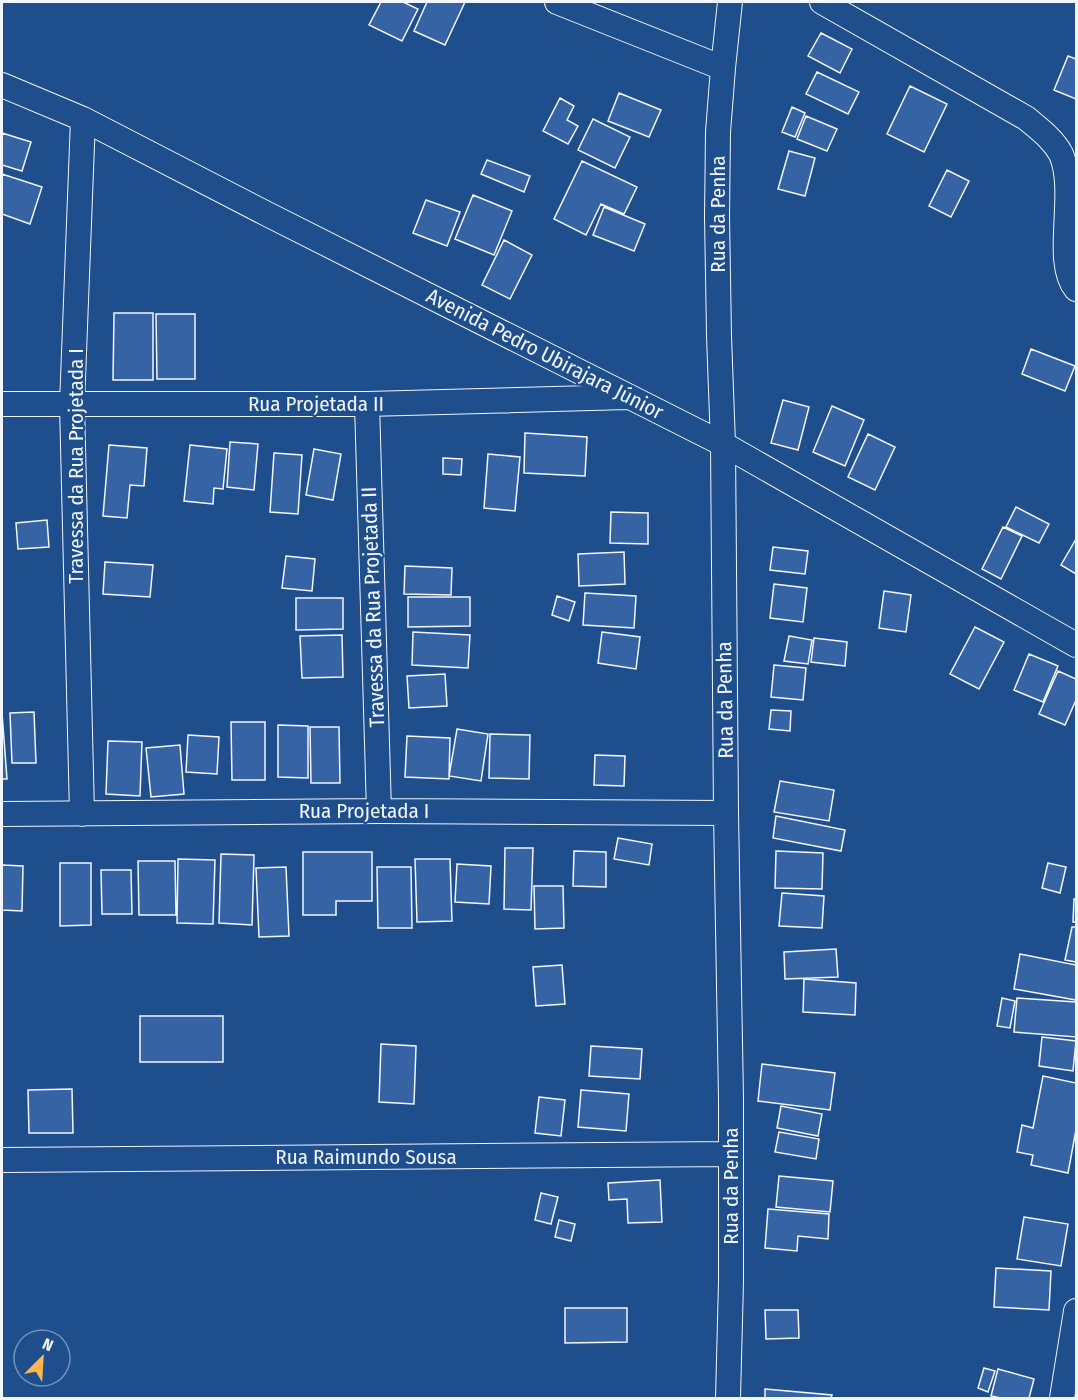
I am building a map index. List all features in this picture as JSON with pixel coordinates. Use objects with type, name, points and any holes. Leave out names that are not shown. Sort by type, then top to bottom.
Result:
[{"type":"street","points":[[557,2],[723,68]]},
{"type":"street","name":"Rua da Penha","points":[[728,1398],[731,1282],[731,1099],[723,444],[717,216],[718,132],[730,2]]},
{"type":"street","points":[[822,2],[1026,118],[1049,137],[1061,155],[1068,174],[1070,197],[1067,254],[1072,285],[1077,290]]},
{"type":"street","name":"Avenida Pedro Ubirajara Júnior","points":[[2,85],[83,119],[723,444],[1077,645]]},
{"type":"street","name":"Travessa da Rua Projetada I","points":[[82,814],[72,405],[83,119]]},
{"type":"street","name":"Rua Projetada II","points":[[2,404],[367,404],[630,397]]},
{"type":"street","name":"Travessa da Rua Projetada II","points":[[367,404],[379,811]]},
{"type":"street","name":"Rua Projetada I","points":[[2,814],[379,811],[726,813]]},
{"type":"street","name":"Rua Raimundo Sousa","points":[[2,1160],[730,1154]]},
{"type":"street","points":[[1062,1398],[1077,1311]]},
{"type":"building","points":[[381,2],[403,2],[418,9],[402,41],[369,25]]},
{"type":"building","points":[[427,2],[465,2],[445,45],[414,31]]},
{"type":"building","points":[[821,33],[852,49],[840,73],[808,56]]},
{"type":"building","points":[[1068,56],[1076,59],[1076,99],[1054,90]]},
{"type":"building","points":[[817,72],[859,92],[848,114],[806,94]]},
{"type":"building","points":[[910,86],[947,104],[924,152],[887,134]]},
{"type":"building","points":[[619,93],[661,110],[649,137],[608,121]]},
{"type":"building","points":[[560,98],[574,106],[567,120],[578,126],[568,144],[543,131]]},
{"type":"building","points":[[792,107],[805,113],[795,137],[782,132]]},
{"type":"building","points":[[806,116],[837,129],[827,151],[797,139]]},
{"type":"building","points":[[593,119],[630,137],[615,168],[578,150]]},
{"type":"building","points":[[2,133],[31,142],[22,171],[2,165]]},
{"type":"building","points":[[789,151],[815,158],[805,196],[778,189]]},
{"type":"building","points":[[487,160],[530,176],[524,192],[481,174]]},
{"type":"building","points":[[582,161],[637,187],[624,214],[601,204],[586,235],[554,219]]},
{"type":"building","points":[[947,170],[969,181],[951,217],[929,206]]},
{"type":"building","points":[[2,174],[42,187],[30,224],[2,214]]},
{"type":"building","points":[[473,195],[512,211],[494,255],[455,239]]},
{"type":"building","points":[[426,200],[460,212],[447,246],[413,233]]},
{"type":"building","points":[[604,207],[645,224],[634,251],[593,235]]},
{"type":"building","points":[[504,240],[532,255],[510,299],[482,285]]},
{"type":"building","points":[[114,313],[153,313],[153,380],[113,380]]},
{"type":"building","points":[[156,314],[195,314],[195,379],[157,379]]},
{"type":"building","points":[[1031,349],[1075,366],[1065,391],[1022,374]]},
{"type":"building","points":[[783,400],[809,407],[798,450],[771,443]]},
{"type":"building","points":[[832,406],[864,420],[845,466],[813,452]]},
{"type":"building","points":[[525,433],[587,437],[585,476],[524,473]]},
{"type":"building","points":[[868,434],[895,447],[875,490],[848,477]]},
{"type":"building","points":[[230,442],[258,444],[254,490],[227,487]]},
{"type":"building","points":[[109,445],[147,448],[144,486],[130,485],[127,518],[103,516]]},
{"type":"building","points":[[190,445],[227,449],[223,489],[214,488],[213,504],[184,501]]},
{"type":"building","points":[[314,449],[341,454],[333,500],[306,495]]},
{"type":"building","points":[[274,453],[302,455],[298,514],[270,512]]},
{"type":"building","points":[[488,454],[520,457],[515,511],[484,508]]},
{"type":"building","points":[[443,458],[462,459],[461,475],[443,474]]},
{"type":"building","points":[[1016,507],[1049,524],[1039,543],[1006,527]]},
{"type":"building","points":[[611,512],[648,513],[648,544],[610,543]]},
{"type":"building","points":[[47,520],[49,547],[18,549],[16,523]]},
{"type":"building","points":[[1003,527],[1022,536],[1001,579],[982,569]]},
{"type":"building","points":[[1076,539],[1076,574],[1061,565]]},
{"type":"building","points":[[773,547],[808,551],[805,574],[770,570]]},
{"type":"building","points":[[624,552],[625,584],[579,586],[578,554]]},
{"type":"building","points":[[286,556],[315,559],[312,591],[282,588]]},
{"type":"building","points":[[105,562],[153,565],[150,597],[103,594]]},
{"type":"building","points":[[405,566],[452,568],[451,595],[404,594]]},
{"type":"building","points":[[774,584],[807,588],[803,622],[770,618]]},
{"type":"building","points":[[884,591],[911,595],[906,632],[879,628]]},
{"type":"building","points":[[585,593],[636,596],[634,628],[583,625]]},
{"type":"building","points":[[557,596],[575,602],[569,621],[552,615]]},
{"type":"building","points":[[408,597],[470,597],[470,626],[408,627]]},
{"type":"building","points":[[296,598],[343,598],[343,629],[296,630]]},
{"type":"building","points":[[975,627],[1004,642],[979,689],[950,674]]},
{"type":"building","points":[[413,632],[470,635],[468,668],[412,665]]},
{"type":"building","points":[[602,632],[640,637],[636,669],[598,663]]},
{"type":"building","points":[[342,635],[343,677],[302,678],[300,636]]},
{"type":"building","points":[[789,636],[812,640],[808,664],[784,661]]},
{"type":"building","points":[[814,638],[847,642],[845,666],[811,662]]},
{"type":"building","points":[[1029,654],[1058,666],[1043,702],[1014,690]]},
{"type":"building","points":[[774,665],[806,668],[803,700],[771,697]]},
{"type":"building","points":[[1058,671],[1076,679],[1076,700],[1065,725],[1039,714]]},
{"type":"building","points":[[445,674],[447,706],[409,708],[407,676]]},
{"type":"building","points":[[771,710],[791,711],[790,731],[769,729]]},
{"type":"building","points":[[34,712],[36,763],[12,763],[10,713]]},
{"type":"building","points":[[2,713],[7,779],[2,779]]},
{"type":"building","points":[[231,722],[265,722],[265,780],[232,780]]},
{"type":"building","points":[[278,725],[308,726],[308,778],[278,777]]},
{"type":"building","points":[[310,727],[339,727],[340,783],[311,783]]},
{"type":"building","points":[[457,729],[488,734],[481,781],[449,776]]},
{"type":"building","points":[[490,734],[530,735],[529,779],[489,778]]},
{"type":"building","points":[[188,735],[219,737],[217,774],[186,772]]},
{"type":"building","points":[[407,736],[450,738],[449,779],[405,777]]},
{"type":"building","points":[[108,741],[142,742],[140,796],[106,794]]},
{"type":"building","points":[[180,745],[184,794],[151,797],[146,748]]},
{"type":"building","points":[[595,755],[625,756],[624,786],[594,785]]},
{"type":"building","points":[[780,781],[834,790],[829,821],[774,812]]},
{"type":"building","points":[[776,816],[845,830],[841,851],[773,838]]},
{"type":"building","points":[[618,838],[652,844],[649,865],[614,859]]},
{"type":"building","points":[[505,848],[533,848],[531,910],[504,909]]},
{"type":"building","points":[[574,851],[606,852],[606,887],[573,886]]},
{"type":"building","points":[[776,851],[823,853],[822,889],[775,888]]},
{"type":"building","points":[[303,852],[372,852],[372,901],[336,901],[336,915],[303,915]]},
{"type":"building","points":[[221,854],[254,855],[252,925],[219,923]]},
{"type":"building","points":[[178,859],[215,860],[213,924],[177,923]]},
{"type":"building","points":[[415,859],[450,859],[452,921],[417,922]]},
{"type":"building","points":[[138,861],[175,861],[176,915],[139,915]]},
{"type":"building","points":[[60,863],[91,863],[91,925],[60,926]]},
{"type":"building","points":[[1048,863],[1066,867],[1060,893],[1042,888]]},
{"type":"building","points":[[457,864],[491,866],[489,904],[455,902]]},
{"type":"building","points":[[2,865],[23,866],[22,911],[2,910]]},
{"type":"building","points":[[286,867],[289,936],[259,937],[256,868]]},
{"type":"building","points":[[377,867],[411,867],[412,928],[378,928]]},
{"type":"building","points":[[101,870],[131,870],[132,914],[102,914]]},
{"type":"building","points":[[534,886],[563,886],[564,928],[535,929]]},
{"type":"building","points":[[782,893],[824,896],[822,928],[779,926]]},
{"type":"building","points":[[1074,899],[1076,899],[1076,922],[1073,922]]},
{"type":"building","points":[[1072,927],[1076,927],[1076,962],[1065,960]]},
{"type":"building","points":[[836,949],[838,977],[785,979],[784,952]]},
{"type":"building","points":[[1020,954],[1076,965],[1076,1000],[1014,989]]},
{"type":"building","points":[[562,965],[565,1004],[536,1006],[533,967]]},
{"type":"building","points":[[804,979],[856,983],[855,1015],[803,1012]]},
{"type":"building","points":[[1002,998],[1015,1001],[1010,1028],[997,1026]]},
{"type":"building","points":[[1017,998],[1076,1002],[1076,1037],[1014,1032]]},
{"type":"building","points":[[140,1016],[223,1016],[223,1062],[140,1062]]},
{"type":"building","points":[[1042,1037],[1076,1041],[1073,1071],[1039,1066]]},
{"type":"building","points":[[381,1044],[416,1046],[414,1104],[379,1102]]},
{"type":"building","points":[[591,1046],[642,1049],[640,1079],[589,1076]]},
{"type":"building","points":[[762,1064],[835,1073],[830,1110],[758,1101]]},
{"type":"building","points":[[1043,1076],[1076,1083],[1076,1130],[1068,1173],[1031,1165],[1033,1155],[1017,1152],[1022,1125],[1033,1128]]},
{"type":"building","points":[[72,1089],[73,1133],[29,1133],[28,1090]]},
{"type":"building","points":[[581,1090],[629,1094],[626,1131],[578,1127]]},
{"type":"building","points":[[539,1097],[565,1100],[561,1136],[535,1133]]},
{"type":"building","points":[[781,1106],[822,1114],[818,1136],[777,1128]]},
{"type":"building","points":[[779,1132],[819,1139],[816,1159],[775,1152]]},
{"type":"building","points":[[779,1176],[833,1181],[830,1212],[776,1207]]},
{"type":"building","points":[[660,1180],[662,1222],[628,1223],[627,1199],[609,1200],[608,1183]]},
{"type":"building","points":[[541,1193],[558,1197],[551,1224],[535,1220]]},
{"type":"building","points":[[768,1209],[829,1214],[828,1239],[798,1236],[797,1251],[765,1248]]},
{"type":"building","points":[[1024,1217],[1068,1224],[1061,1266],[1017,1259]]},
{"type":"building","points":[[559,1220],[575,1224],[571,1241],[555,1237]]},
{"type":"building","points":[[996,1268],[1051,1271],[1049,1310],[994,1307]]},
{"type":"building","points":[[565,1308],[627,1308],[627,1342],[565,1343]]},
{"type":"building","points":[[765,1310],[798,1310],[799,1338],[766,1339]]},
{"type":"building","points":[[984,1368],[995,1371],[988,1392],[978,1388]]},
{"type":"building","points":[[998,1369],[1034,1379],[1029,1398],[991,1396]]},
{"type":"building","points":[[765,1389],[832,1395],[831,1398],[765,1398]]}]
